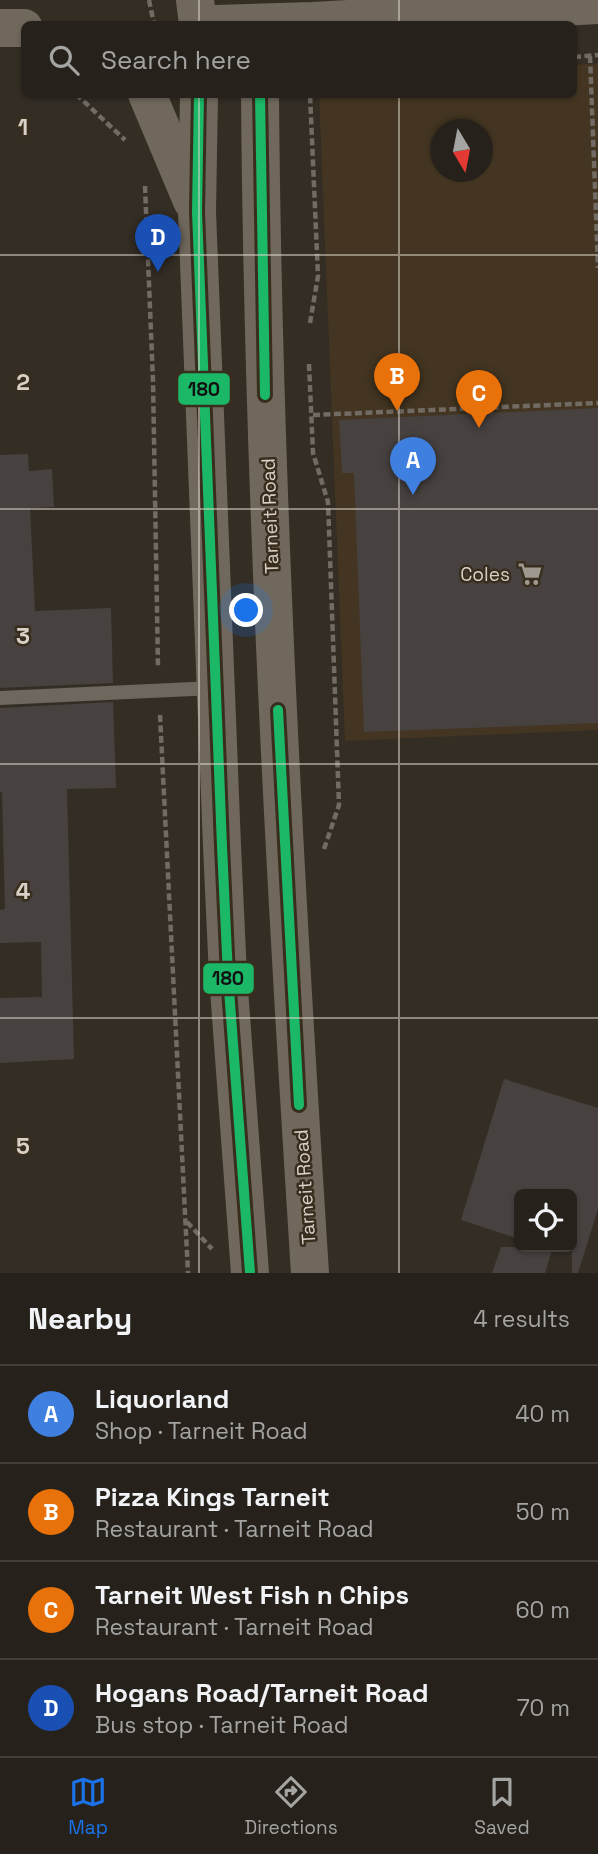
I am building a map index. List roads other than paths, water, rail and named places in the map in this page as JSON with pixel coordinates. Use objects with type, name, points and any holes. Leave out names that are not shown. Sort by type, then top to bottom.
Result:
[{"type":"main road","points":[[195,0],[198,21]]},
{"type":"main road","points":[[232,21],[258,16],[598,5]]},
{"type":"main road","points":[[0,28],[21,28]]},
{"type":"main road","points":[[149,98],[197,212]]},
{"type":"main road","points":[[199,98],[197,212],[228,976],[250,1273]]},
{"type":"main road","name":"Tarneit Road","points":[[260,98],[270,542],[291,983],[310,1273]]},
{"type":"lane","points":[[0,698],[216,688]]},
{"type":"place","name":"Hogans Road/Tarneit Road","points":[[158,272]]},
{"type":"place","name":"Pizza Kings Tarneit","points":[[397,411]]},
{"type":"place","name":"Tarneit West Fish n Chips","points":[[479,428]]},
{"type":"place","name":"Liquorland","points":[[413,495]]},
{"type":"place","name":"Coles","points":[[530,574]]}]
